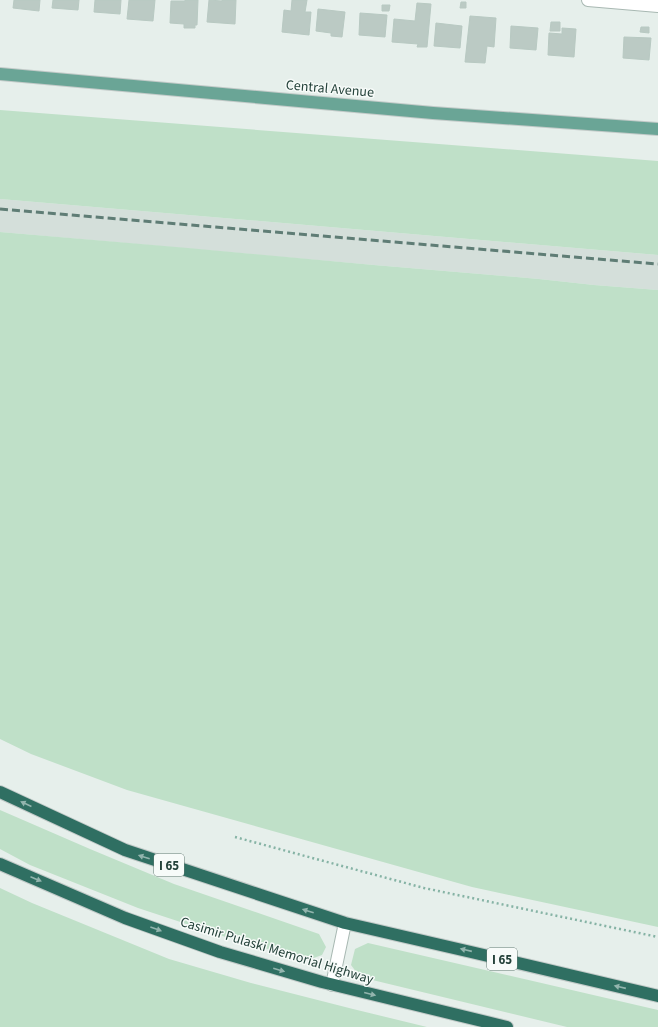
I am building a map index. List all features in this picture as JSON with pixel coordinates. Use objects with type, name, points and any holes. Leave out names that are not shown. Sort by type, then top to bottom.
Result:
[{"type":"highway","name":"I 65","points":[[0,792],[125,850],[345,923],[658,996]]},
{"type":"highway","name":"Casimir Pulaski Memorial Highway","points":[[0,864],[125,918],[220,952],[332,984],[507,1027]]},
{"type":"main road","name":"Central Avenue","points":[[0,74],[433,113],[658,129]]},
{"type":"lane","points":[[588,0],[658,6]]},
{"type":"lane","points":[[332,984],[345,923]]},
{"type":"path","points":[[235,837],[424,888],[658,937]]},
{"type":"shaded area","points":[[0,199],[658,255],[658,290],[0,232]]},
{"type":"green space","points":[[0,110],[658,161],[658,255],[0,199]]},
{"type":"green space","points":[[0,232],[658,290],[658,927],[472,887],[127,790],[31,754],[0,739]]},
{"type":"green space","points":[[0,810],[174,884],[319,934],[326,947],[322,955],[308,960],[235,940],[138,908],[30,865],[0,849]]},
{"type":"green space","points":[[0,888],[32,903],[169,959],[251,983],[427,1027],[0,1027]]},
{"type":"green space","points":[[368,943],[658,1010],[658,1027],[567,1027],[360,977],[351,965],[355,949]]},
{"type":"building","points":[[14,0],[40,0],[39,11],[13,8]]},
{"type":"building","points":[[53,0],[79,0],[78,10],[52,8]]},
{"type":"building","points":[[95,0],[121,0],[120,14],[94,12]]},
{"type":"building","points":[[129,0],[155,0],[153,21],[127,19]]},
{"type":"building","points":[[198,0],[197,25],[195,25],[195,28],[184,28],[184,24],[170,23],[171,1]]},
{"type":"building","points":[[209,0],[236,0],[235,24],[207,22]]},
{"type":"building","points":[[292,0],[307,0],[305,12],[311,12],[309,35],[282,32],[284,10],[291,11]]},
{"type":"building","points":[[461,2],[466,2],[466,8],[460,8]]},
{"type":"building","points":[[417,3],[431,4],[427,47],[417,47],[418,44],[392,42],[394,19],[415,21]]},
{"type":"building","points":[[382,5],[390,5],[389,11],[382,11]]},
{"type":"building","points":[[318,9],[345,12],[342,37],[331,36],[331,33],[316,31]]},
{"type":"building","points":[[360,13],[387,15],[385,37],[359,35]]},
{"type":"building","points":[[470,16],[496,18],[494,47],[487,46],[485,63],[465,62]]},
{"type":"building","points":[[551,22],[560,22],[560,31],[550,31]]},
{"type":"building","points":[[436,23],[462,26],[460,48],[434,46]]},
{"type":"building","points":[[511,26],[538,28],[536,50],[510,48]]},
{"type":"building","points":[[641,27],[649,27],[649,33],[640,32]]},
{"type":"building","points":[[562,28],[576,29],[574,57],[548,55],[549,33],[562,34]]},
{"type":"building","points":[[624,37],[651,38],[649,60],[623,58]]},
{"type":"railway","points":[[0,209],[658,264]]}]
